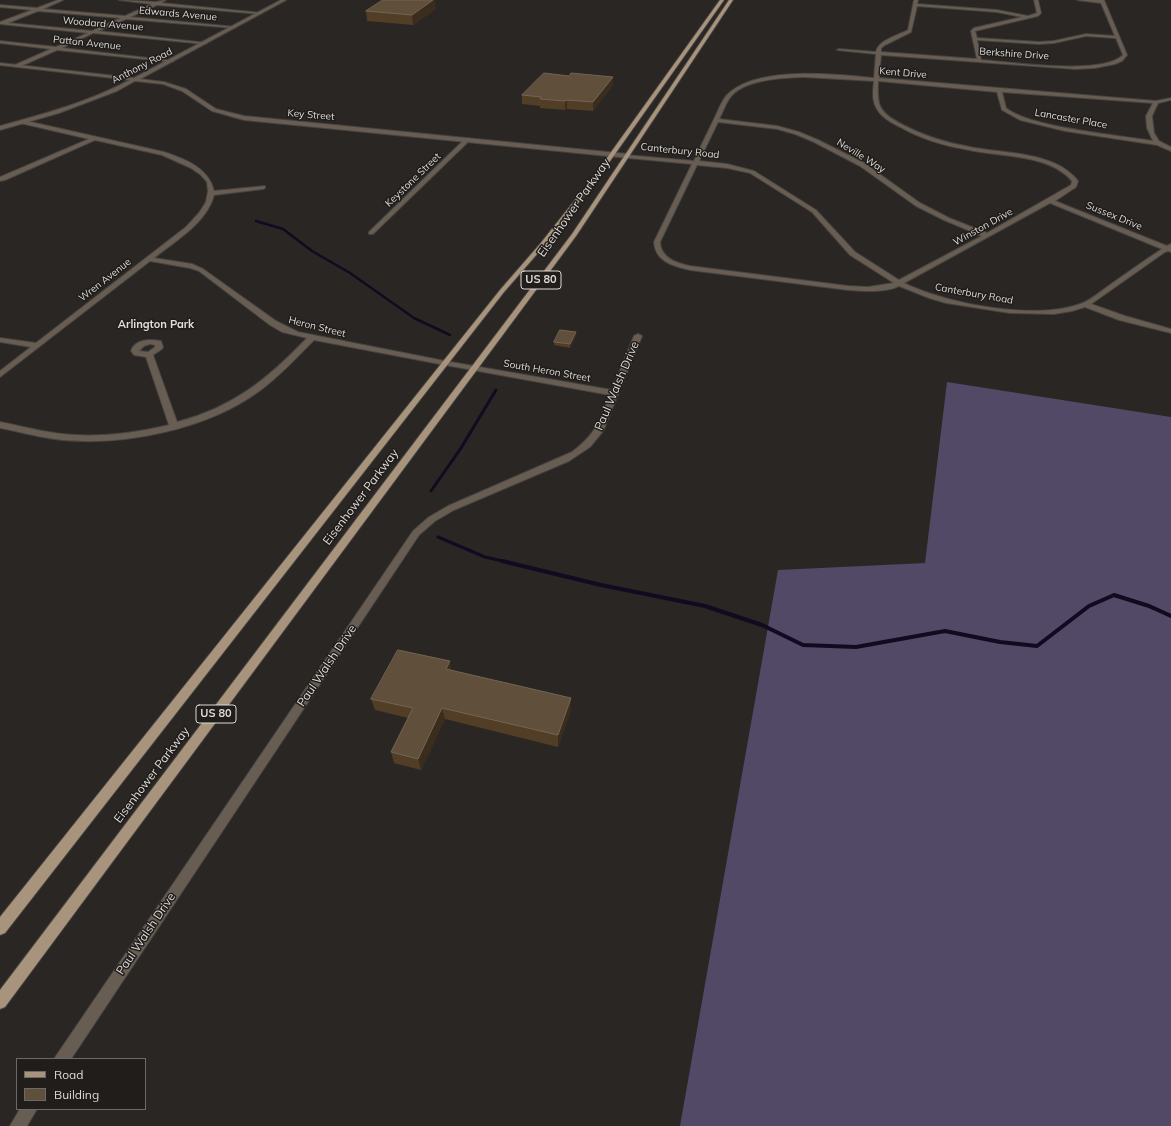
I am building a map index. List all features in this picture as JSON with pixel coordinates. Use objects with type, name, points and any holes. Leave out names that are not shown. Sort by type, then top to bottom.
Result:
[{"type":"main road","name":"Eisenhower Parkway","points":[[0,928],[502,291],[572,208],[613,154],[722,0]]},
{"type":"main road","name":"Eisenhower Parkway","points":[[0,1002],[574,235],[731,0]]},
{"type":"street","points":[[0,24],[61,0]]},
{"type":"street","points":[[121,0],[260,13]]},
{"type":"street","points":[[17,66],[164,0]]},
{"type":"street","name":"Anthony Road","points":[[0,128],[82,103],[137,79],[284,0]]},
{"type":"street","points":[[979,60],[974,31],[975,29],[1028,17],[1039,13],[1036,0]]},
{"type":"street","points":[[1079,0],[1103,1]]},
{"type":"street","name":"Berkshire Drive","points":[[839,50],[1073,67],[1097,66],[1121,60],[1124,57],[1118,37],[1103,1]]},
{"type":"street","points":[[879,53],[881,46],[910,31],[915,2],[997,11],[1028,17]]},
{"type":"street","name":"Edwards Avenue","points":[[0,6],[234,27]]},
{"type":"street","name":"Woodard Avenue","points":[[0,24],[205,43]]},
{"type":"street","points":[[975,38],[1039,43],[1054,42],[1086,35],[1118,37]]},
{"type":"street","name":"Patton Avenue","points":[[0,42],[172,61]]},
{"type":"street","name":"Winston Drive","points":[[695,163],[658,242],[657,249],[666,260],[690,268],[848,288],[880,288],[894,286],[1050,201],[1074,186],[1075,181],[1073,176],[1065,169],[1037,160],[956,146],[935,140],[905,128],[888,117],[877,105],[879,53]]},
{"type":"street","name":"Key Street","points":[[0,64],[137,79],[175,86],[190,93],[214,110],[235,116],[628,156]]},
{"type":"street","name":"Kent Drive","points":[[695,163],[730,94],[740,87],[761,80],[783,77],[812,76],[877,80],[1108,100],[1156,102],[1171,99]]},
{"type":"street","name":"Lancaster Place","points":[[999,90],[1004,109],[1017,118],[1065,129],[1158,143],[1171,149]]},
{"type":"street","points":[[1156,102],[1150,115],[1149,123],[1154,139],[1158,143]]},
{"type":"street","name":"Neville Way","points":[[716,120],[771,126],[796,133],[820,143],[849,157],[870,170],[898,192],[922,207],[948,220],[986,235]]},
{"type":"street","points":[[22,122],[164,154],[182,160],[202,172],[208,179],[213,193],[263,188]]},
{"type":"street","points":[[1,181],[93,139]]},
{"type":"street","name":"Keystone Street","points":[[371,232],[468,140]]},
{"type":"street","name":"Canterbury Road","points":[[628,156],[742,169],[767,180],[814,211],[822,219],[836,239],[858,258],[914,290],[942,300],[1009,311],[1067,311],[1086,305],[1170,248]]},
{"type":"street","name":"Wren Avenue","points":[[0,375],[197,220],[207,208],[213,193]]},
{"type":"street","name":"Sussex Drive","points":[[1050,201],[1170,248]]},
{"type":"street","name":"Heron Street","points":[[149,258],[192,266],[201,270],[284,330],[312,338],[475,368]]},
{"type":"street","points":[[1086,305],[1122,318],[1171,331]]},
{"type":"street","name":"Paul Walsh Drive","points":[[63,1058],[399,557],[416,534],[432,519],[450,508],[575,454],[587,445],[599,431],[638,336]]},
{"type":"street","points":[[0,425],[79,438],[140,434],[174,426],[223,409],[252,393],[267,382],[312,338]]},
{"type":"street","points":[[0,340],[36,346]]},
{"type":"street","points":[[149,354],[174,426]]},
{"type":"street","name":"South Heron Street","points":[[475,368],[615,393]]},
{"type":"street","points":[[18,1126],[28,1110]]},
{"type":"shaded area","points":[[947,382],[1171,417],[1171,1126],[680,1126],[778,570],[925,563]]},
{"type":"building","points":[[383,0],[433,0],[412,15],[366,11]]},
{"type":"building","points":[[544,73],[569,76],[571,73],[613,77],[593,102],[540,99],[541,97],[522,95]]},
{"type":"building","points":[[560,330],[576,332],[570,344],[554,342]]},
{"type":"building","points":[[398,650],[450,661],[446,669],[571,698],[558,735],[442,708],[418,759],[391,752],[413,708],[371,699]]},
{"type":"waterway","points":[[256,221],[283,229],[312,251],[350,273],[414,318],[450,335]]},
{"type":"waterway","points":[[431,491],[461,448],[496,390]]},
{"type":"waterway","points":[[438,537],[485,557],[507,562]]},
{"type":"waterway","points":[[502,561],[601,585],[705,606],[762,625],[803,645],[856,647],[945,631],[1000,642],[1037,646],[1089,606],[1114,595],[1149,606],[1171,616]]},
{"type":"district","name":"Arlington Park","points":[[156,325]]}]
